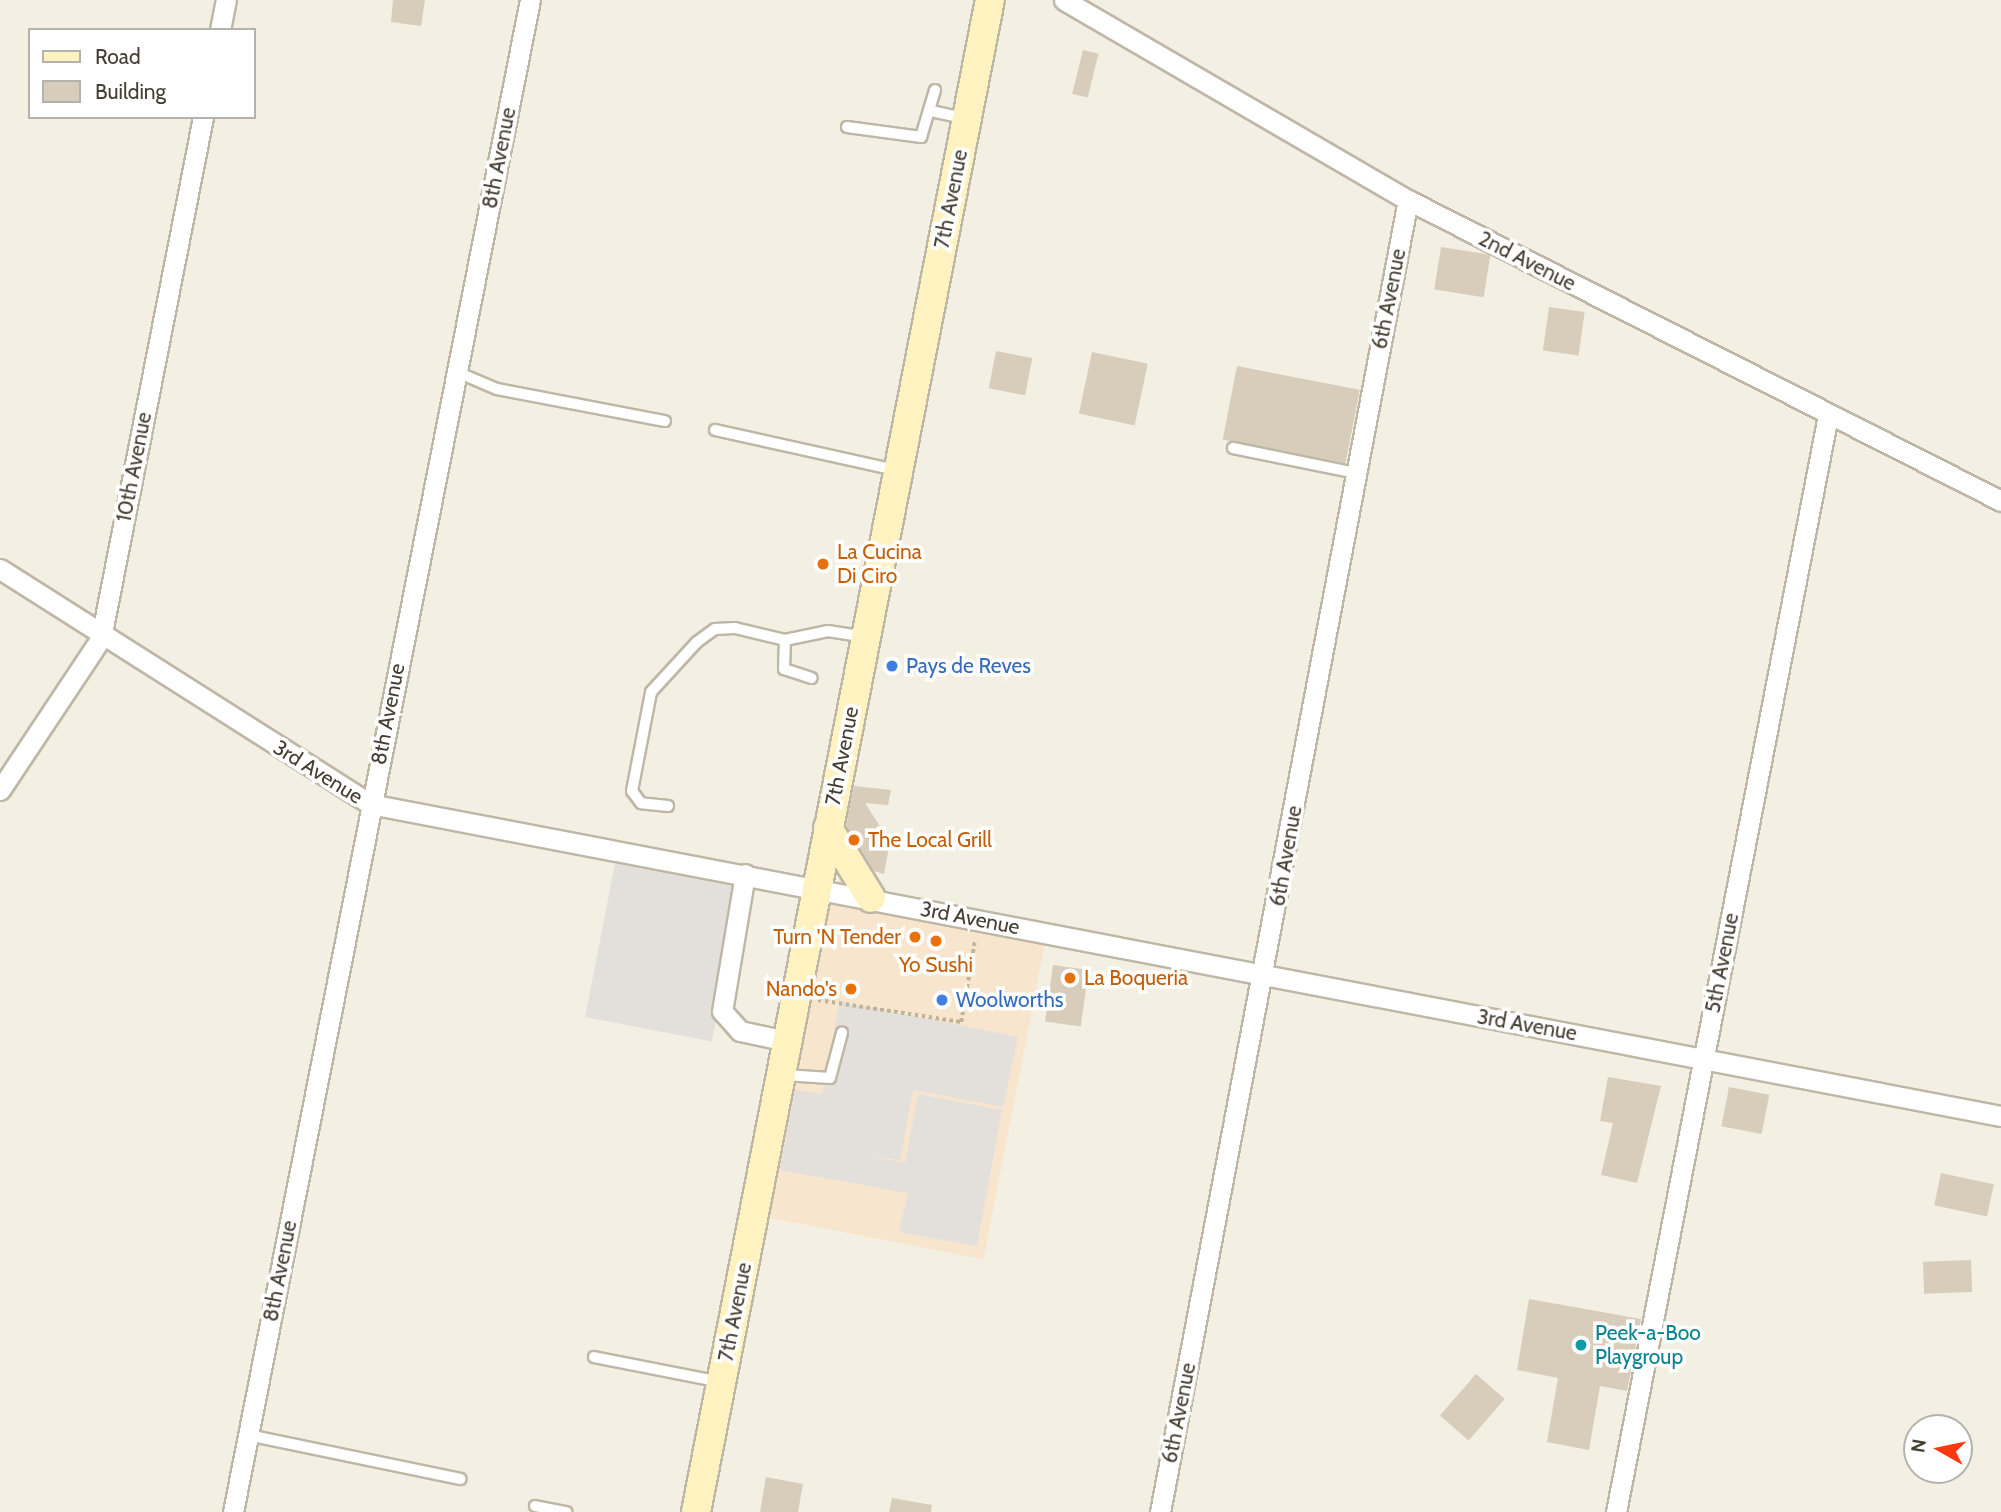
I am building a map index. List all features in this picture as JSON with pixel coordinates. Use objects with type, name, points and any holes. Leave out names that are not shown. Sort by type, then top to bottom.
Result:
[{"type":"main road","name":"7th Avenue","points":[[696,1512],[990,0]]},
{"type":"main road","points":[[828,828],[871,898]]},
{"type":"street","points":[[220,28],[226,0]]},
{"type":"street","name":"8th Avenue","points":[[233,1512],[530,0]]},
{"type":"street","name":"2nd Avenue","points":[[1064,0],[1408,200],[2001,501]]},
{"type":"street","name":"10th Avenue","points":[[0,790],[101,638],[203,119]]},
{"type":"street","name":"6th Avenue","points":[[1160,1512],[1264,977],[1408,200]]},
{"type":"street","name":"5th Avenue","points":[[1616,1512],[1828,415]]},
{"type":"street","name":"3rd Avenue","points":[[0,569],[101,638],[370,804],[871,898],[1264,977],[1704,1057],[2001,1116]]},
{"type":"street","points":[[745,874],[722,1011],[740,1031],[787,1041]]},
{"type":"lane","points":[[847,127],[921,137],[931,111],[935,90]]},
{"type":"lane","points":[[931,111],[967,118]]},
{"type":"lane","points":[[457,371],[497,389],[665,421]]},
{"type":"lane","points":[[715,430],[898,471]]},
{"type":"lane","points":[[1233,448],[1356,473]]},
{"type":"lane","points":[[668,806],[641,803],[632,791],[651,692],[715,629],[785,640],[828,631],[865,637]]},
{"type":"lane","points":[[785,640],[784,669],[812,678]]},
{"type":"lane","points":[[780,1074],[830,1078],[842,1033]]},
{"type":"lane","points":[[594,1357],[721,1382]]},
{"type":"lane","points":[[248,1435],[461,1479]]},
{"type":"lane","points":[[535,1506],[566,1512]]},
{"type":"path","points":[[809,998],[961,1022],[975,939]]},
{"type":"shaded area","points":[[617,853],[744,878],[712,1042],[585,1017]]},
{"type":"shaded area","points":[[823,895],[1046,938],[983,1259],[761,1216]]},
{"type":"shaded area","points":[[840,1001],[1018,1037],[1003,1107],[913,1090],[900,1160],[866,1155],[905,1163],[918,1094],[1002,1110],[977,1246],[899,1232],[908,1193],[780,1170],[795,1090],[822,1094]]},
{"type":"building","points":[[393,0],[425,0],[421,26],[391,22]]},
{"type":"building","points":[[1083,50],[1099,54],[1088,98],[1072,94]]},
{"type":"building","points":[[1441,247],[1490,255],[1484,297],[1434,289]]},
{"type":"building","points":[[1549,307],[1585,312],[1579,356],[1543,351]]},
{"type":"building","points":[[996,351],[1032,358],[1025,395],[989,388]]},
{"type":"building","points":[[1092,352],[1148,364],[1135,425],[1079,414]]},
{"type":"building","points":[[1237,366],[1360,390],[1345,463],[1223,440]]},
{"type":"building","points":[[854,786],[891,790],[888,805],[865,803],[890,842],[884,874],[874,871],[846,826]]},
{"type":"building","points":[[1053,965],[1089,970],[1081,1026],[1045,1021]]},
{"type":"building","points":[[1608,1077],[1661,1086],[1637,1183],[1601,1175],[1613,1123],[1600,1121]]},
{"type":"building","points":[[1729,1087],[1769,1095],[1762,1134],[1721,1126]]},
{"type":"building","points":[[1941,1173],[1994,1184],[1987,1217],[1934,1205]]},
{"type":"building","points":[[1971,1260],[1972,1292],[1924,1294],[1923,1262]]},
{"type":"building","name":"Peek-a-Boo Playgroup","points":[[1529,1299],[1641,1319],[1627,1391],[1600,1386],[1589,1450],[1547,1442],[1558,1378],[1517,1370]]},
{"type":"building","points":[[1476,1374],[1505,1399],[1469,1440],[1440,1416]]},
{"type":"building","points":[[766,1477],[803,1484],[798,1512],[760,1512]]},
{"type":"building","points":[[892,1498],[932,1505],[931,1512],[889,1512]]},
{"type":"place","name":"La Cucina Di Ciro","points":[[823,564]]},
{"type":"place","name":"Pays de Reves","points":[[892,666]]},
{"type":"place","name":"The Local Grill","points":[[854,840]]},
{"type":"place","name":"Turn 'N Tender","points":[[915,937]]},
{"type":"place","name":"Yo Sushi","points":[[936,941]]},
{"type":"place","name":"La Boqueria","points":[[1070,978]]},
{"type":"place","name":"Nando's","points":[[851,989]]},
{"type":"place","name":"Woolworths","points":[[942,1000]]},
{"type":"place","name":"Peek-a-Boo Playgroup","points":[[1581,1345]]}]
